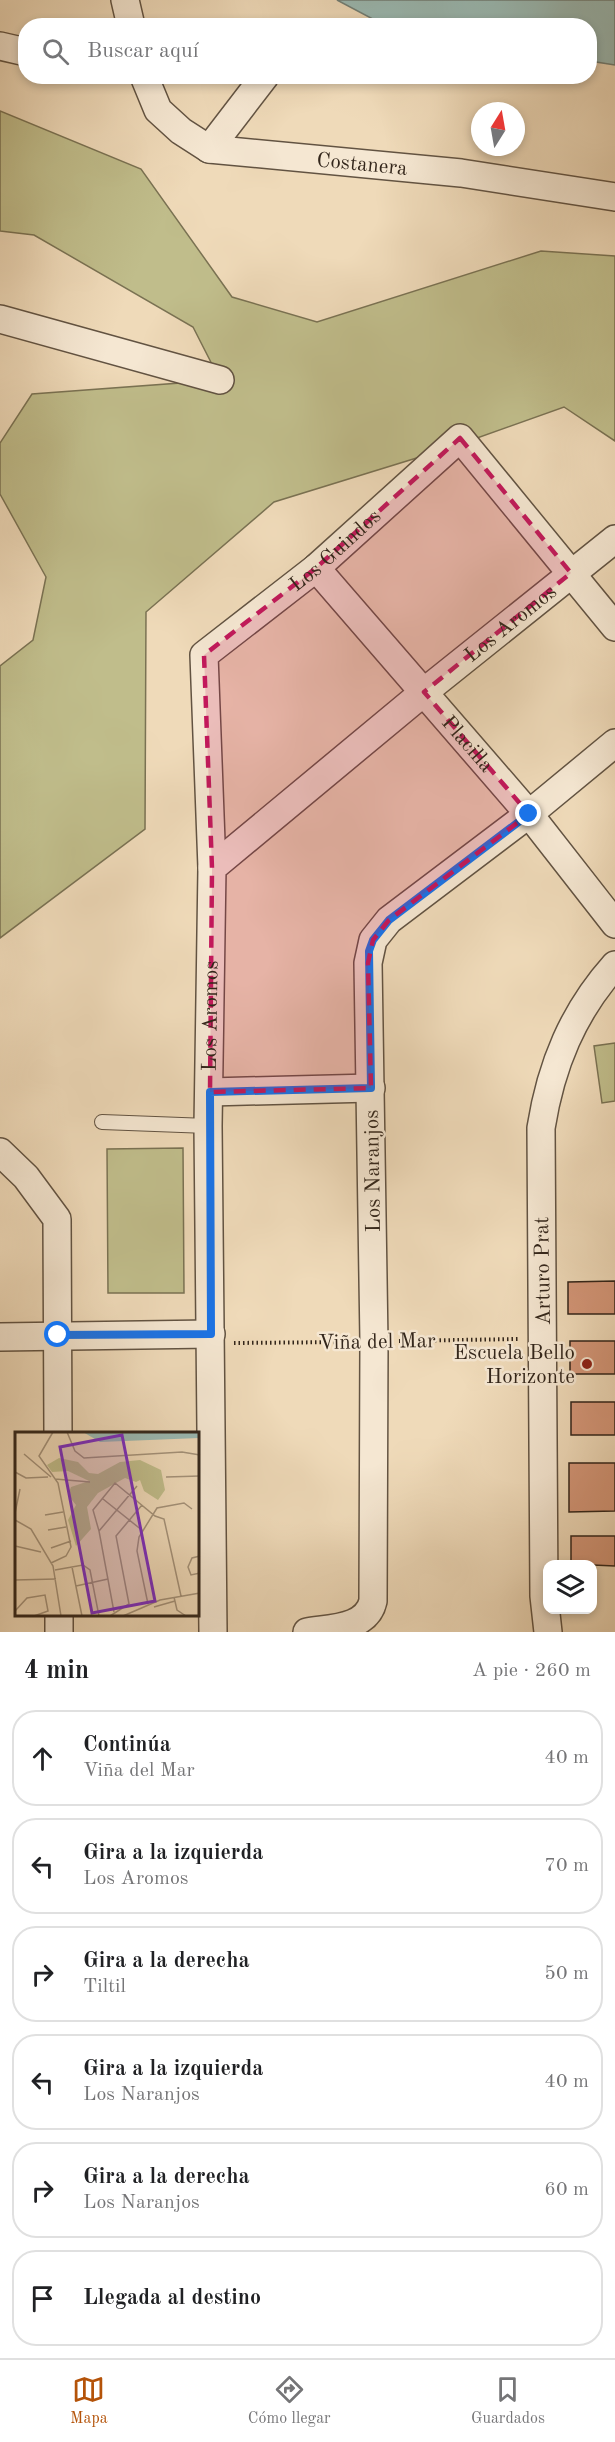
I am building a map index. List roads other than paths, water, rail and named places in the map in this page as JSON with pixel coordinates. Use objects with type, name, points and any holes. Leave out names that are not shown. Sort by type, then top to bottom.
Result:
[{"type":"street","points":[[125,0],[129,18]]},
{"type":"street","points":[[0,46],[18,50]]},
{"type":"street","name":"Costanera","points":[[147,84],[158,110],[181,131],[209,149],[461,173],[615,197]]},
{"type":"street","points":[[209,149],[259,84]]},
{"type":"street","points":[[0,319],[220,380]]},
{"type":"street","name":"Los Guindos","points":[[204,655],[316,568],[460,438],[571,573]]},
{"type":"street","name":"Los Aromos","points":[[212,867],[424,692],[615,539]]},
{"type":"street","name":"Placilla","points":[[316,568],[529,814],[615,924]]},
{"type":"street","points":[[571,573],[615,627]]},
{"type":"street","name":"Los Aromos","points":[[204,655],[212,867],[208,1126],[213,1632]]},
{"type":"street","name":"Los Naranjos","points":[[307,1632],[357,1622],[368,1615],[373,1601],[374,1342],[368,963],[373,940],[389,920],[529,814],[615,743]]},
{"type":"street","name":"Arturo Prat","points":[[548,1632],[544,1596],[540,1155],[546,1101],[552,1074],[573,1024],[587,1000],[615,965]]},
{"type":"street","points":[[210,1092],[371,1088]]},
{"type":"street","points":[[0,1152],[26,1177],[57,1219],[58,1432]]},
{"type":"street","points":[[0,1337],[58,1335],[211,1338]]},
{"type":"lane","points":[[102,1122],[208,1126]]},
{"type":"water","points":[[337,0],[615,0],[615,65],[597,62],[597,18],[371,18]]},
{"type":"place","name":"Escuela Bello Horizonte","points":[[587,1364]]}]
